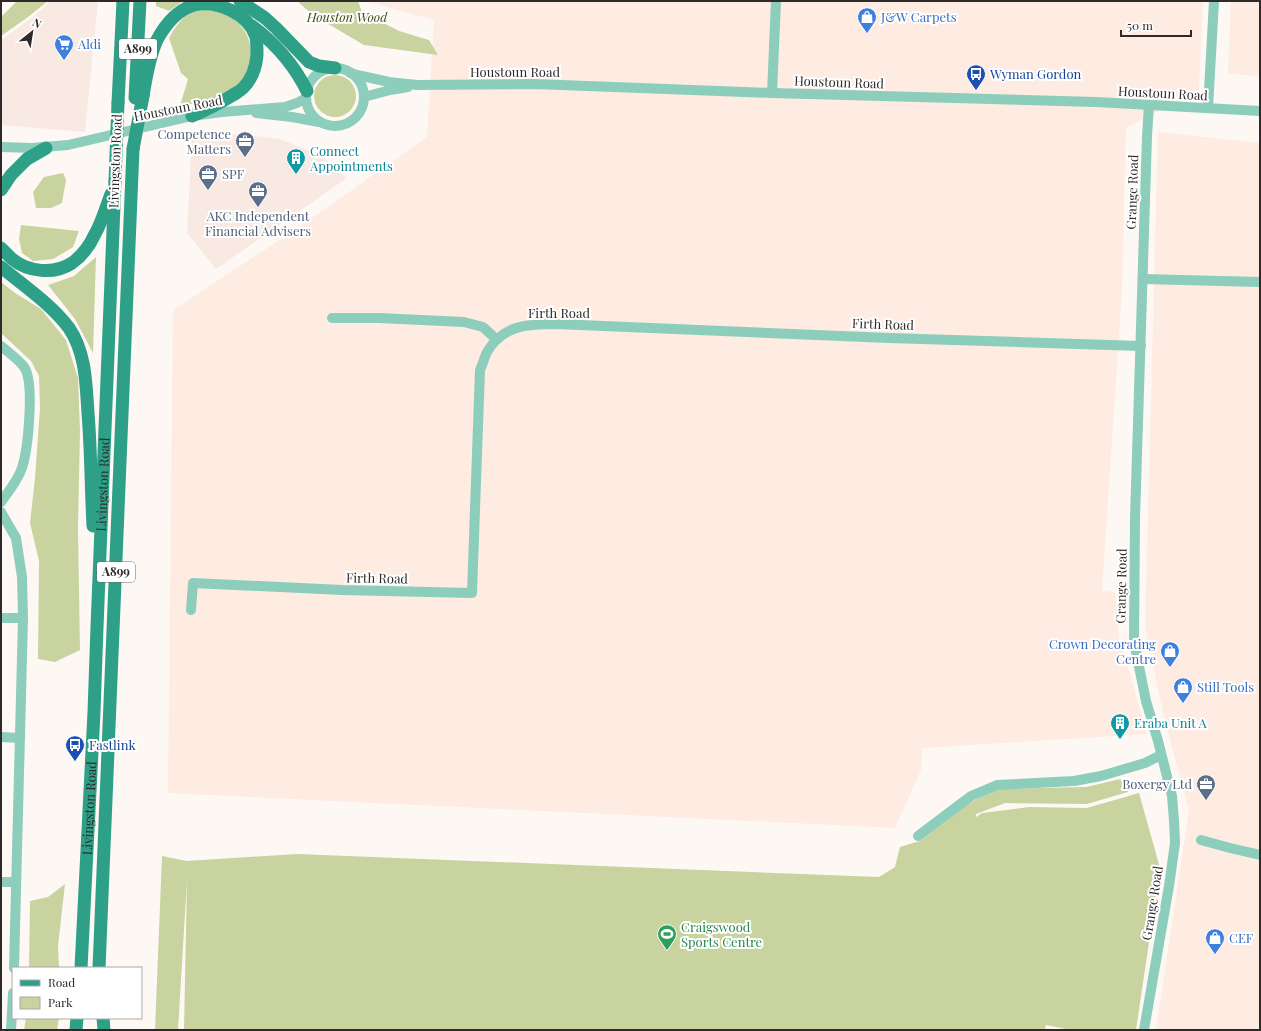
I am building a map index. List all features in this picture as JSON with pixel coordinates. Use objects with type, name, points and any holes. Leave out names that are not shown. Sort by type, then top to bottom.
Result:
[{"type":"main road","name":"Livingston Road","points":[[81,967],[94,712],[123,1]]},
{"type":"main road","name":"A899","points":[[139,97],[140,1]]},
{"type":"main road","points":[[240,1],[265,18],[309,62],[319,66],[335,68]]},
{"type":"main road","points":[[139,97],[156,42],[175,16],[184,9],[194,5],[223,5],[242,17],[256,37],[256,66],[242,89],[219,104],[192,116]]},
{"type":"main road","points":[[247,23],[266,37],[276,47],[295,70],[306,94]]},
{"type":"main road","name":"Livingston Road","points":[[99,967],[133,149],[139,97]]},
{"type":"main road","points":[[1,190],[11,175],[27,159],[46,148]]},
{"type":"main road","points":[[1,248],[12,259],[23,266],[34,270],[55,270],[65,267],[80,256],[96,233],[115,183]]},
{"type":"main road","points":[[1,267],[59,316],[70,329],[78,346],[82,360],[87,385],[97,627]]},
{"type":"main road","points":[[77,1030],[78,1019]]},
{"type":"main road","points":[[97,1019],[97,1030]]},
{"type":"main road","points":[[103,1019],[104,1030]]},
{"type":"street","points":[[772,93],[776,1]]},
{"type":"street","points":[[1208,108],[1214,1]]},
{"type":"street","points":[[335,68],[343,69],[356,77],[360,83],[364,97],[359,114],[350,122],[338,126],[321,123],[315,118],[307,105],[306,94],[309,84],[314,77],[320,72],[335,68]]},
{"type":"street","name":"Houstoun Road","points":[[350,73],[389,82],[417,85],[535,84],[772,93],[1096,102],[1260,111]]},
{"type":"street","name":"Houstoun Road","points":[[364,97],[417,85]]},
{"type":"street","name":"Houstoun Road","points":[[1,147],[46,148],[84,142],[192,116],[285,107],[297,103],[306,94]]},
{"type":"street","name":"Grange Road","points":[[1144,1030],[1175,843],[1172,796],[1146,701],[1134,642],[1135,521],[1149,105]]},
{"type":"street","name":"Houstoun Road","points":[[242,110],[311,120],[321,123]]},
{"type":"street","points":[[1143,280],[1260,282]]},
{"type":"street","points":[[332,318],[379,318],[464,322],[483,327],[496,339]]},
{"type":"street","name":"Firth Road","points":[[191,610],[193,584],[472,593],[480,370],[487,353],[496,339],[521,326],[550,324],[889,338],[1141,346]]},
{"type":"street","points":[[1,502],[18,478],[22,467],[29,413],[28,377],[24,367],[3,352]]},
{"type":"street","points":[[1,512],[16,538],[22,577],[23,618],[14,967]]},
{"type":"street","points":[[1,618],[23,618]]},
{"type":"street","points":[[1,737],[20,738]]},
{"type":"street","points":[[918,836],[971,796],[997,785],[1074,781],[1101,776],[1139,765],[1161,755]]},
{"type":"street","points":[[1201,840],[1260,855]]},
{"type":"street","points":[[1,882],[16,882]]},
{"type":"street","points":[[11,1030],[12,1012]]},
{"type":"shaded area","points":[[51,1],[98,1],[85,132],[1,125],[1,40],[33,17]]},
{"type":"shaded area","points":[[371,1],[1203,1],[1199,90],[1126,128],[1122,290],[1102,591],[1115,592],[1119,637],[1147,734],[922,748],[921,770],[895,828],[168,793],[173,310],[295,230],[427,137],[434,20],[376,4]]},
{"type":"shaded area","points":[[1231,1],[1260,1],[1260,77],[1228,73]]},
{"type":"shaded area","points":[[1158,132],[1260,143],[1260,1030],[1156,1030],[1189,810],[1164,717],[1145,627]]},
{"type":"shaded area","points":[[240,134],[280,139],[322,156],[347,178],[216,269],[187,233],[192,136]]},
{"type":"green space","points":[[17,1],[48,1],[1,36],[1,17]]},
{"type":"green space","points":[[156,1],[183,1],[169,11],[156,6]]},
{"type":"green space","name":"Houston Wood","points":[[297,1],[358,1],[362,12],[399,31],[429,40],[438,55],[364,45],[313,15]]},
{"type":"green space","points":[[206,9],[224,12],[239,23],[247,35],[250,43],[250,62],[243,78],[228,92],[211,99],[180,106],[188,79],[181,73],[169,38],[185,16],[195,11]]},
{"type":"green space","points":[[331,75],[339,75],[347,78],[353,84],[356,96],[353,108],[347,114],[339,117],[331,117],[323,114],[317,108],[314,100],[314,92],[317,84],[323,78]]},
{"type":"green space","points":[[63,173],[66,180],[62,203],[51,208],[36,208],[33,192],[44,177]]},
{"type":"green space","points":[[21,225],[79,231],[73,247],[53,259],[33,261],[22,253],[19,239]]},
{"type":"green space","points":[[96,257],[93,353],[75,319],[48,285],[74,276]]},
{"type":"green space","points":[[1,282],[15,293],[41,309],[66,340],[78,378],[80,431],[78,528],[80,650],[55,662],[38,659],[39,561],[30,523],[40,408],[39,376],[31,361],[1,333]]},
{"type":"green space","name":"Craigswood Sports Centre","points":[[1125,778],[1128,792],[1087,804],[1005,803],[976,814],[976,817],[982,813],[1029,807],[1087,808],[1139,793],[1160,868],[1136,1030],[1071,1030],[1046,1025],[1045,1030],[184,1030],[187,880],[178,1030],[155,1030],[162,856],[187,861],[297,854],[879,877],[895,867],[900,847],[920,841],[969,803],[997,789],[1086,787]]},
{"type":"green space","points":[[65,884],[58,946],[59,967],[29,967],[30,901],[48,897]]},
{"type":"green space","points":[[26,1019],[59,1019],[57,1030],[24,1030]]},
{"type":"place","name":"J&W Carpets","points":[[867,34]]},
{"type":"place","name":"Aldi","points":[[64,61]]},
{"type":"place","name":"Wyman Gordon","points":[[976,91]]},
{"type":"place","name":"Competence Matters","points":[[245,158]]},
{"type":"place","name":"Connect Appointments","points":[[296,175]]},
{"type":"place","name":"SPF","points":[[208,191]]},
{"type":"place","name":"AKC Independent Financial Advisers","points":[[258,208]]},
{"type":"place","name":"Crown Decorating Centre","points":[[1170,668]]},
{"type":"place","name":"Still Tools","points":[[1183,704]]},
{"type":"place","name":"Eraba Unit A","points":[[1120,740]]},
{"type":"place","name":"Fastlink","points":[[75,762]]},
{"type":"place","name":"Boxergy Ltd","points":[[1206,801]]},
{"type":"place","name":"Craigswood Sports Centre","points":[[667,951]]},
{"type":"place","name":"CEF","points":[[1215,955]]}]
